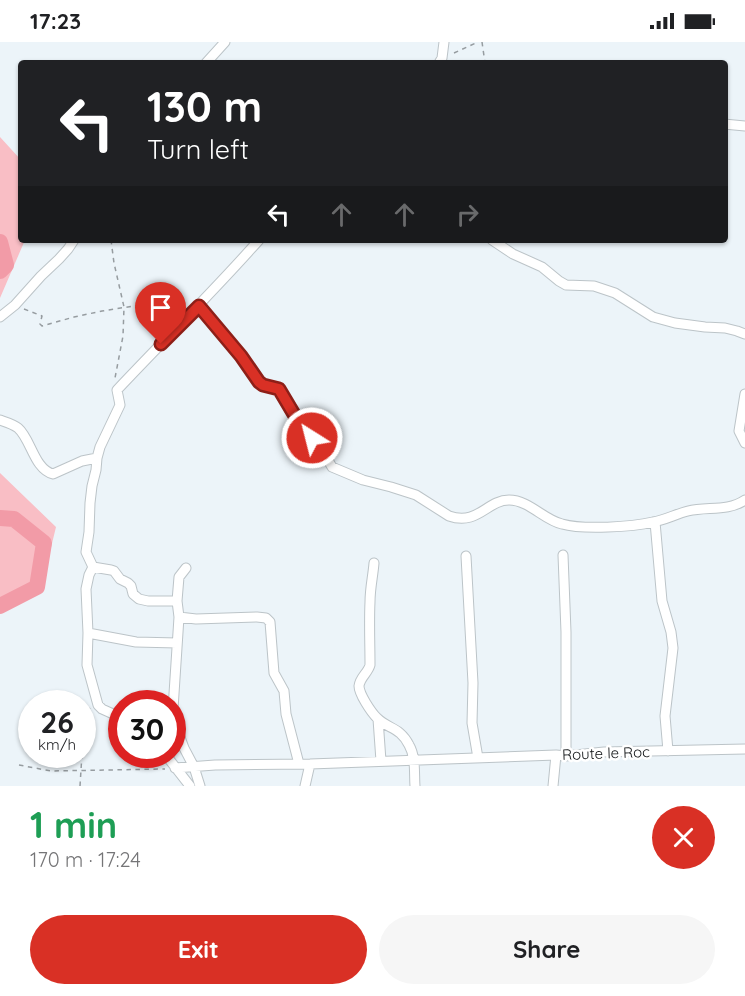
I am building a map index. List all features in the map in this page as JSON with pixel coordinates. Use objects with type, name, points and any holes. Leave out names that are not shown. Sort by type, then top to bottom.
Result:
[{"type":"street","points":[[209,60],[225,42]]},
{"type":"street","points":[[440,60],[444,42]]},
{"type":"street","points":[[728,124],[745,126]]},
{"type":"street","points":[[0,317],[15,305],[72,243]]},
{"type":"street","points":[[93,567],[86,552],[92,486],[97,458],[120,405],[117,390],[195,304],[256,243]]},
{"type":"street","points":[[496,243],[513,254],[542,267],[566,285],[594,286],[615,293],[653,317],[675,323],[725,328],[745,334]]},
{"type":"street","points":[[195,304],[241,356],[259,382],[279,389],[301,426],[321,448],[332,467],[363,480],[416,495],[455,518],[478,515],[501,501],[510,500],[537,510],[559,524],[572,526],[638,525],[687,511],[727,508],[745,500]]},
{"type":"street","points":[[745,394],[739,431],[745,443]]},
{"type":"street","points":[[0,420],[17,427],[48,473],[53,474],[82,461],[97,458]]},
{"type":"street","points":[[654,522],[662,601],[673,648],[664,716],[668,751]]},
{"type":"street","points":[[553,786],[561,756],[566,632],[563,555]]},
{"type":"street","points":[[466,556],[473,672],[472,723],[478,758]]},
{"type":"street","points":[[374,563],[370,602],[369,669],[359,686],[361,694],[378,719],[396,729],[411,747],[415,786]]},
{"type":"street","points":[[93,567],[114,571],[120,579],[131,586],[133,594],[139,599],[177,601]]},
{"type":"street","points":[[93,567],[88,575],[86,589],[87,665],[98,705],[108,712]]},
{"type":"street","points":[[186,568],[178,577],[179,617],[173,709],[175,724],[200,786]]},
{"type":"street","points":[[179,617],[196,619],[257,617],[266,618],[270,622],[274,673],[284,692],[285,714],[300,764]]},
{"type":"street","points":[[88,633],[135,642],[177,643]]},
{"type":"street","points":[[378,719],[381,762]]},
{"type":"street","name":"Route le Roc","points":[[186,767],[745,749]]},
{"type":"street","points":[[305,786],[310,764]]},
{"type":"street","points":[[175,768],[190,786]]},
{"type":"path","points":[[440,60],[478,42]]},
{"type":"path","points":[[482,42],[485,60]]},
{"type":"path","points":[[111,243],[124,308],[123,336],[116,368],[117,390]]},
{"type":"path","points":[[15,305],[42,316],[40,324],[42,326],[74,316],[159,302],[195,304]]},
{"type":"path","points":[[36,768],[51,771],[175,768]]},
{"type":"path","points":[[80,786],[81,768]]},
{"type":"shaded area","points":[[0,137],[18,157],[18,243],[24,243],[0,298]]},
{"type":"shaded area","points":[[0,473],[56,527],[46,568],[0,610]]},
{"type":"waterway","points":[[0,242],[6,265],[0,271]]},
{"type":"waterway","points":[[0,518],[14,519],[44,543],[37,587],[0,606]]},
{"type":"route","points":[[161,344],[199,306],[241,356],[259,382],[279,389],[301,426],[312,438]]}]
